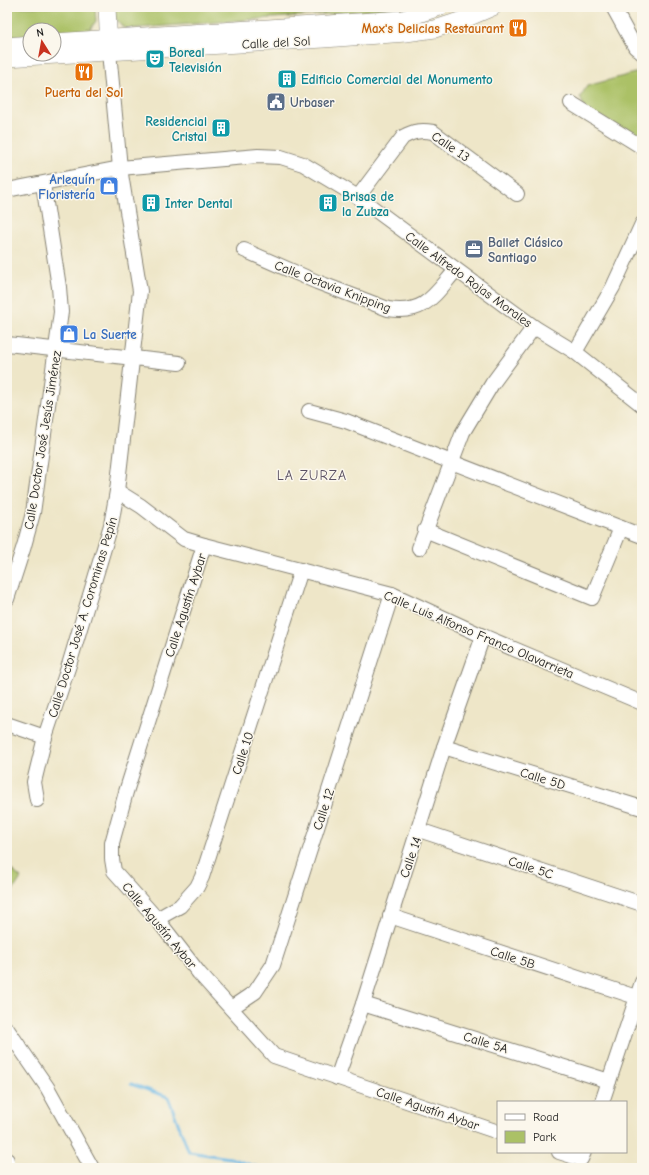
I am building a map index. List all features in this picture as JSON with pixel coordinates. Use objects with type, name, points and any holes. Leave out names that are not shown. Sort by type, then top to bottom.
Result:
[{"type":"main road","points":[[107,7],[109,45]]},
{"type":"main road","name":"Calle del Sol","points":[[324,32],[403,19],[440,7]]},
{"type":"main road","name":"Calle del Sol","points":[[7,58],[109,45],[324,32],[435,29],[465,19],[493,7]]},
{"type":"main road","name":"Calle del Sol","points":[[62,42],[109,45]]},
{"type":"main road","points":[[7,46],[22,45]]},
{"type":"street","points":[[613,7],[635,47],[642,54]]},
{"type":"street","name":"Calle Doctor José A. Corominas Pepín","points":[[37,800],[34,782],[45,737],[111,525],[117,491],[140,291],[120,168],[109,45]]},
{"type":"street","points":[[571,103],[642,147]]},
{"type":"street","name":"Calle 13","points":[[358,197],[403,137],[412,132],[423,130],[433,132],[517,194]]},
{"type":"street","name":"Calle Alfredo Rojas Morales","points":[[7,190],[120,168],[258,156],[281,157],[303,164],[358,197],[534,327],[575,352],[642,405]]},
{"type":"street","name":"Calle Doctor José Jesús Jiménez","points":[[7,599],[33,513],[61,312],[59,287],[43,184]]},
{"type":"street","points":[[575,352],[613,287],[642,224]]},
{"type":"street","name":"Calle Octavia Knipping","points":[[244,250],[316,282],[388,310],[398,311],[414,309],[431,299],[456,270]]},
{"type":"street","points":[[419,548],[463,432],[492,384],[534,327]]},
{"type":"street","points":[[7,344],[179,363]]},
{"type":"street","points":[[309,412],[346,422],[642,536]]},
{"type":"street","name":"Calle Luis Alfonso Franco Olavarrieta","points":[[117,491],[141,506],[184,539],[392,594],[483,636],[642,703]]},
{"type":"street","points":[[425,530],[592,598],[621,528]]},
{"type":"street","name":"Calle Agustín Aybar","points":[[204,545],[126,792],[112,843],[114,870],[157,919],[199,973],[274,1056],[497,1132]]},
{"type":"street","name":"Calle 10","points":[[157,919],[180,906],[197,887],[202,877],[301,570]]},
{"type":"street","name":"Calle 12","points":[[231,1008],[255,992],[273,965],[392,594]]},
{"type":"street","name":"Calle 14","points":[[338,1078],[419,830],[444,747],[483,636]]},
{"type":"street","points":[[7,724],[45,737]]},
{"type":"street","name":"Calle 5D","points":[[444,747],[642,808]]},
{"type":"street","name":"Calle 5C","points":[[419,830],[642,904]]},
{"type":"street","name":"Calle 5B","points":[[390,916],[636,997]]},
{"type":"street","points":[[602,1101],[642,982]]},
{"type":"street","name":"Calle 5A","points":[[363,1004],[609,1081]]},
{"type":"street","points":[[7,1029],[47,1087],[92,1168]]},
{"type":"street","points":[[565,1153],[582,1156]]},
{"type":"green space","points":[[7,7],[95,7],[96,21],[88,32],[62,34],[62,22],[22,22],[22,36],[7,37]]},
{"type":"green space","points":[[115,7],[409,7],[125,29],[115,18]]},
{"type":"green space","points":[[642,71],[642,146],[589,118],[580,97],[587,86]]},
{"type":"green space","points":[[7,866],[21,878],[7,900]]},
{"type":"waterway","points":[[131,1084],[168,1097],[189,1152],[230,1158],[260,1168]]},
{"type":"place","name":"Max's Delicias Restaurant","points":[[518,28]]},
{"type":"place","name":"Boreal Televisión","points":[[155,59]]},
{"type":"place","name":"Puerta del Sol","points":[[84,72]]},
{"type":"place","name":"Edificio Comercial del Monumento","points":[[287,79]]},
{"type":"place","name":"Urbaser","points":[[276,102]]},
{"type":"place","name":"Residencial Cristal","points":[[221,128]]},
{"type":"place","name":"Arlequín Floristería","points":[[109,186]]},
{"type":"place","name":"Inter Dental","points":[[151,203]]},
{"type":"place","name":"Brisas de la Zubza","points":[[328,203]]},
{"type":"place","name":"Ballet Clásico Santiago","points":[[474,249]]},
{"type":"place","name":"La Suerte","points":[[69,334]]},
{"type":"district","name":"LA ZURZA","points":[[312,475]]}]
